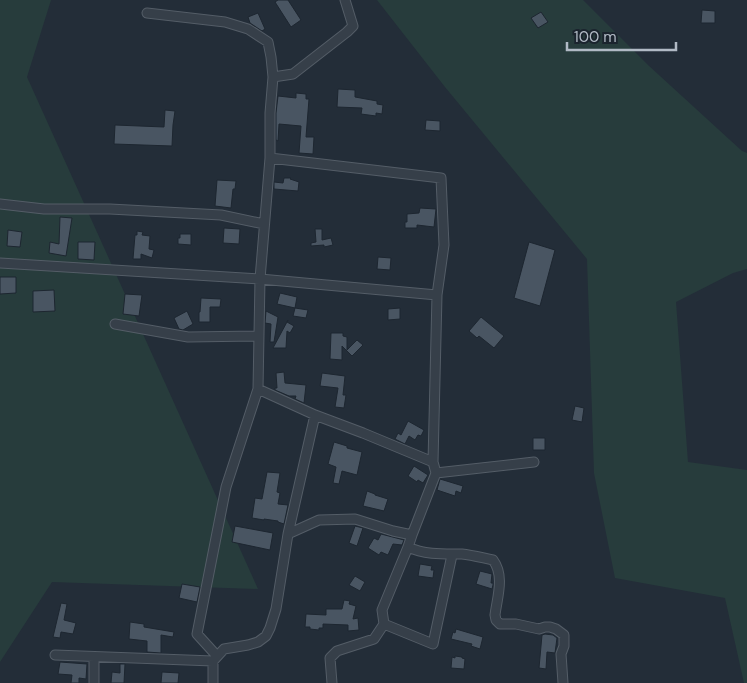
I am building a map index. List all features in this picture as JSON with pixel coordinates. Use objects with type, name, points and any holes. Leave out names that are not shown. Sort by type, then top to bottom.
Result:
[{"type":"street","points":[[273,77],[293,74],[353,26],[345,0]]},
{"type":"street","points":[[147,13],[225,22],[248,29],[268,42],[271,57],[273,77],[270,113],[270,158],[260,279],[258,389],[226,487],[197,634],[215,659]]},
{"type":"street","points":[[270,158],[441,178],[444,245],[437,295],[433,462],[436,473],[382,610],[384,624],[374,639],[337,650],[330,658],[332,683]]},
{"type":"street","points":[[0,204],[44,210],[110,210],[221,215],[264,224]]},
{"type":"street","points":[[0,262],[260,279],[437,295]]},
{"type":"street","points":[[115,324],[188,337],[259,336]]},
{"type":"street","points":[[258,389],[315,415],[433,462]]},
{"type":"street","points":[[213,683],[215,659],[224,649],[258,642],[266,636],[276,609],[288,534],[315,415]]},
{"type":"street","points":[[436,473],[534,462]]},
{"type":"street","points":[[288,534],[319,520],[355,519],[412,535]]},
{"type":"street","points":[[408,547],[418,551],[452,555],[462,554],[493,560],[497,566],[500,578],[496,620],[500,624],[516,624],[539,629],[550,627],[564,635],[564,646],[561,654],[563,683]]},
{"type":"street","points":[[384,624],[433,644],[452,555]]},
{"type":"street","points":[[55,654],[94,657],[215,659]]},
{"type":"street","points":[[94,657],[94,683]]},
{"type":"green space","points":[[0,0],[51,0],[27,77],[258,589],[52,582],[0,662]]},
{"type":"green space","points":[[377,0],[583,0],[648,65],[742,151],[747,153],[747,269],[733,273],[676,302],[688,462],[747,470],[747,683],[744,683],[725,598],[615,578],[594,473],[587,259],[445,87]]},
{"type":"building","points":[[278,0],[288,0],[301,20],[291,27],[275,2]]},
{"type":"building","points":[[702,10],[715,11],[715,23],[701,23]]},
{"type":"building","points":[[541,12],[548,22],[538,28],[531,18]]},
{"type":"building","points":[[258,13],[265,29],[262,31],[250,23],[248,17]]},
{"type":"building","points":[[338,89],[355,90],[355,97],[377,101],[377,104],[383,105],[382,114],[376,113],[376,116],[361,114],[362,108],[337,107]]},
{"type":"building","points":[[296,93],[306,94],[306,99],[309,99],[306,137],[314,137],[313,154],[299,153],[301,126],[279,124],[278,141],[276,140],[278,96],[296,98]]},
{"type":"building","points":[[165,110],[175,111],[172,146],[114,144],[115,125],[164,127]]},
{"type":"building","points":[[426,120],[440,121],[440,131],[425,130]]},
{"type":"building","points":[[284,178],[291,178],[299,182],[298,191],[274,189],[274,182],[283,183]]},
{"type":"building","points":[[217,180],[236,181],[231,208],[215,206]]},
{"type":"building","points":[[420,208],[436,209],[434,227],[417,225],[417,228],[405,228],[407,214],[419,213]]},
{"type":"building","points":[[60,217],[72,218],[66,256],[49,253],[50,242],[59,244]]},
{"type":"building","points":[[224,228],[240,229],[239,244],[223,243]]},
{"type":"building","points":[[315,229],[322,229],[322,240],[331,238],[333,245],[324,247],[324,245],[311,246],[311,243],[316,242]]},
{"type":"building","points":[[8,230],[22,232],[20,247],[7,246]]},
{"type":"building","points":[[137,231],[143,232],[142,235],[150,236],[149,249],[154,250],[152,258],[141,254],[141,259],[133,259]]},
{"type":"building","points":[[180,234],[191,234],[191,245],[178,244]]},
{"type":"building","points":[[78,242],[95,242],[94,260],[78,259]]},
{"type":"building","points":[[529,242],[555,250],[540,306],[514,298]]},
{"type":"building","points":[[378,257],[391,258],[390,270],[377,269]]},
{"type":"building","points":[[0,277],[16,277],[16,293],[0,294]]},
{"type":"building","points":[[54,290],[55,311],[33,312],[33,291]]},
{"type":"building","points":[[280,293],[297,297],[295,308],[277,304]]},
{"type":"building","points":[[125,294],[142,295],[139,316],[123,314]]},
{"type":"building","points":[[201,298],[221,299],[220,307],[210,307],[210,322],[199,322]]},
{"type":"building","points":[[295,308],[308,310],[306,318],[293,316]]},
{"type":"building","points":[[400,308],[400,319],[388,320],[388,309]]},
{"type":"building","points":[[187,311],[193,324],[183,330],[179,329],[174,318]]},
{"type":"building","points":[[266,311],[278,317],[274,342],[270,342],[271,324],[265,323]]},
{"type":"building","points":[[481,317],[504,336],[494,348],[469,331]]},
{"type":"building","points":[[288,320],[287,322],[294,326],[290,333],[287,331],[286,348],[273,348]]},
{"type":"building","points":[[331,333],[343,333],[343,336],[347,337],[347,350],[357,340],[363,345],[352,356],[342,346],[342,360],[330,359]]},
{"type":"building","points":[[284,372],[285,383],[306,385],[304,403],[295,399],[296,396],[289,396],[275,390],[277,388],[276,373]]},
{"type":"building","points":[[322,373],[345,376],[343,395],[346,395],[344,408],[335,407],[338,388],[320,386]]},
{"type":"building","points":[[575,406],[584,408],[582,422],[572,420]]},
{"type":"building","points":[[408,421],[424,430],[421,436],[418,435],[415,440],[409,436],[405,444],[395,439],[398,433],[401,435]]},
{"type":"building","points":[[533,438],[545,438],[545,450],[533,450]]},
{"type":"building","points":[[334,442],[362,452],[357,475],[342,471],[339,484],[333,483],[336,467],[328,464]]},
{"type":"building","points":[[414,466],[428,475],[423,483],[418,480],[417,482],[408,476]]},
{"type":"building","points":[[267,472],[280,473],[277,492],[280,493],[278,504],[288,505],[284,524],[278,521],[252,518],[255,498],[262,499]]},
{"type":"building","points":[[440,479],[463,486],[461,493],[456,491],[455,496],[437,490]]},
{"type":"building","points":[[367,491],[388,499],[384,511],[363,506]]},
{"type":"building","points":[[235,526],[273,533],[270,550],[232,542]]},
{"type":"building","points":[[355,526],[363,528],[357,546],[349,543]]},
{"type":"building","points":[[381,534],[404,540],[402,545],[393,544],[388,555],[381,552],[379,555],[368,548],[374,538],[378,540]]},
{"type":"building","points":[[420,564],[432,566],[431,570],[434,570],[433,578],[418,576]]},
{"type":"building","points":[[480,571],[492,574],[492,589],[476,584]]},
{"type":"building","points":[[355,576],[365,582],[360,591],[349,585]]},
{"type":"building","points":[[182,584],[200,587],[197,602],[179,598]]},
{"type":"building","points":[[344,600],[350,601],[349,604],[356,606],[353,619],[358,618],[359,630],[348,631],[348,625],[323,624],[323,628],[319,628],[319,630],[305,627],[306,614],[326,615],[326,609],[342,609]]},
{"type":"building","points":[[61,603],[67,604],[64,620],[76,623],[73,634],[61,632],[60,638],[53,637]]},
{"type":"building","points":[[130,622],[144,624],[144,627],[174,632],[173,637],[161,635],[161,653],[147,652],[147,641],[129,639]]},
{"type":"building","points":[[456,629],[483,637],[480,649],[471,646],[472,644],[451,639]]},
{"type":"building","points":[[542,635],[553,635],[557,638],[555,653],[547,652],[546,669],[539,668]]},
{"type":"building","points":[[455,656],[465,659],[464,669],[451,668],[452,657],[455,658]]},
{"type":"building","points":[[60,662],[87,664],[86,679],[79,678],[79,683],[71,683],[72,675],[58,674]]},
{"type":"building","points":[[120,664],[125,664],[124,683],[111,683],[112,672],[120,673]]},
{"type":"building","points":[[162,672],[179,673],[178,683],[161,683]]}]
